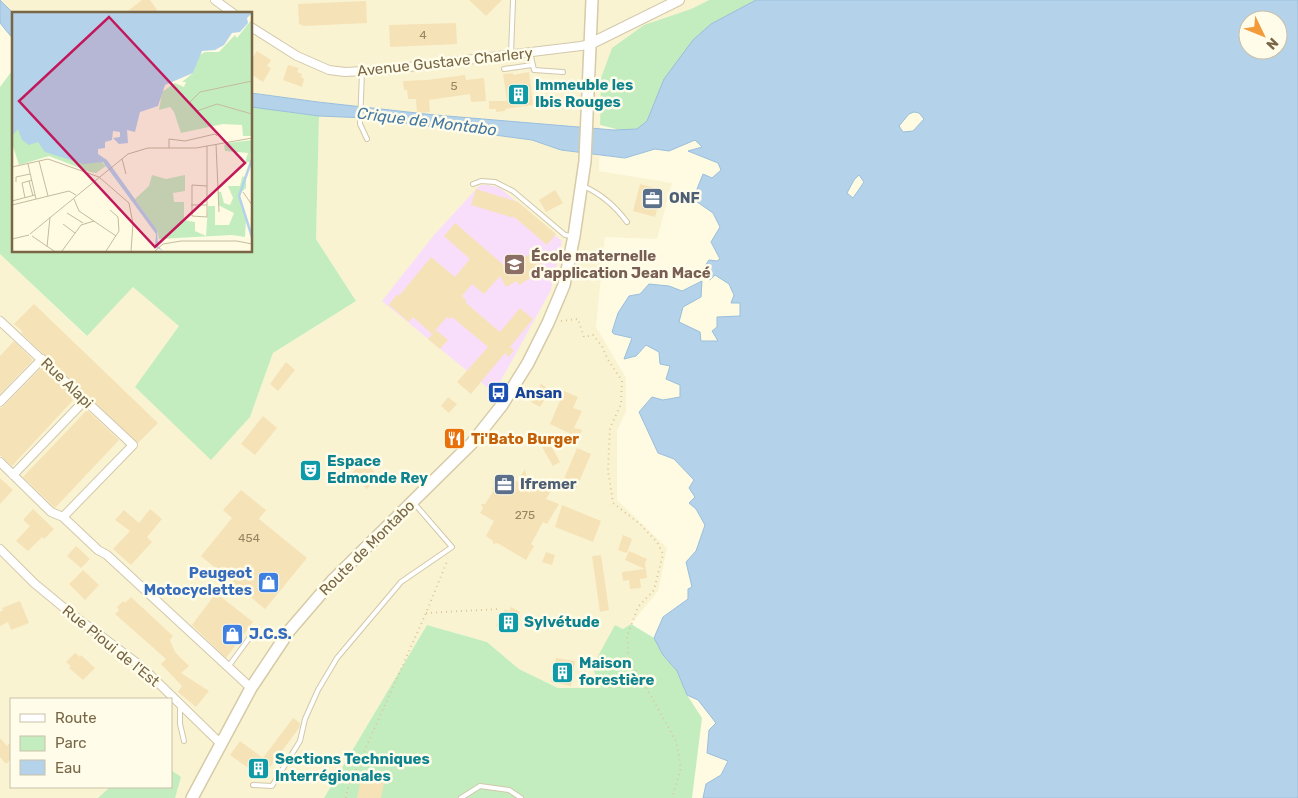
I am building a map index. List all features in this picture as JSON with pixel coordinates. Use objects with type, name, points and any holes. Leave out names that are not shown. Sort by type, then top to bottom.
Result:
[{"type":"main road","points":[[590,44],[592,0]]},
{"type":"main road","name":"Route de Montabo","points":[[192,798],[251,688],[289,631],[332,581],[472,443],[502,405],[528,363],[548,323],[564,284],[574,236],[585,161],[590,44]]},
{"type":"street","points":[[215,0],[231,12]]},
{"type":"street","points":[[590,44],[679,0]]},
{"type":"street","name":"Avenue Gustave Charlery","points":[[252,28],[297,56],[329,70],[345,72],[362,72],[590,44]]},
{"type":"street","name":"Rue Alapi","points":[[0,321],[133,445],[63,517]]},
{"type":"street","points":[[0,402],[42,359]]},
{"type":"street","points":[[13,475],[85,400]]},
{"type":"street","points":[[0,462],[52,512],[63,517],[98,550],[107,555],[251,688]]},
{"type":"street","name":"Rue Pioui de l'Est","points":[[0,550],[34,583],[69,612],[142,667],[221,744]]},
{"type":"lane","points":[[511,54],[513,0]]},
{"type":"lane","points":[[530,52],[532,65],[537,72],[563,72]]},
{"type":"lane","points":[[504,69],[532,65]]},
{"type":"lane","points":[[362,72],[360,124],[367,139]]},
{"type":"lane","points":[[473,184],[481,181],[495,182],[513,191],[565,234],[574,236]]},
{"type":"lane","points":[[582,186],[607,199],[628,222]]},
{"type":"lane","points":[[253,784],[272,786],[300,741],[306,719],[318,690],[337,658],[372,615],[401,582],[452,547],[412,502]]},
{"type":"lane","points":[[228,667],[256,628]]},
{"type":"lane","points":[[180,705],[180,724],[184,741]]},
{"type":"lane","points":[[461,798],[480,786],[509,790],[521,798]]},
{"type":"path","points":[[548,323],[578,319],[584,337],[593,336],[602,346],[607,358],[622,381],[621,404],[610,428],[608,471],[613,502],[640,524],[657,542],[663,554],[654,590],[638,608],[627,637],[629,659],[648,689],[676,741],[681,768],[672,798]]},
{"type":"path","points":[[346,798],[347,790],[426,614],[452,547]]},
{"type":"path","points":[[426,614],[499,608]]},
{"type":"shaded area","points":[[1,0],[709,0],[691,9],[601,79],[599,171],[672,183],[657,239],[605,237],[596,327],[626,378],[626,411],[617,431],[617,500],[667,548],[658,591],[631,624],[623,629],[616,626],[602,688],[558,688],[519,669],[487,642],[427,625],[324,798],[0,798],[0,254],[86,336],[133,287],[180,326],[250,417],[273,353],[356,301],[316,239],[318,103],[252,93],[252,12],[12,12]]},
{"type":"shaded area","points":[[480,185],[500,188],[562,241],[551,290],[494,393],[382,301],[434,235]]},
{"type":"green space","points":[[709,0],[933,0],[717,121],[632,133],[600,125],[601,78],[612,48],[644,25],[691,9]]},
{"type":"green space","points":[[12,71],[12,252],[252,252],[252,107],[319,116],[316,239],[356,301],[273,353],[250,417],[211,460],[135,387],[179,326],[133,287],[87,336],[0,254],[0,87]]},
{"type":"green space","points":[[631,624],[654,638],[663,655],[677,671],[687,695],[702,718],[692,798],[324,798],[427,625],[487,642],[519,669],[558,688],[601,688],[592,667],[615,625],[623,629]]},
{"type":"green space","points":[[172,771],[181,777],[175,798],[98,798],[109,788],[172,788]]},
{"type":"water","points":[[0,0],[12,12],[12,38],[0,23]]},
{"type":"water","name":"Crique de Montabo","points":[[756,0],[1298,0],[1298,798],[703,798],[706,784],[721,775],[728,761],[707,753],[709,730],[716,723],[698,700],[687,695],[677,671],[663,655],[654,638],[663,617],[688,599],[688,589],[692,587],[686,562],[696,551],[705,525],[696,509],[689,503],[695,497],[689,488],[694,480],[674,459],[658,453],[639,412],[652,397],[663,400],[680,397],[680,385],[666,379],[670,366],[660,364],[659,352],[646,345],[636,356],[624,359],[632,338],[612,332],[618,313],[629,296],[640,294],[649,284],[669,286],[682,291],[702,281],[701,297],[683,307],[679,322],[700,332],[701,341],[718,341],[712,331],[717,327],[717,317],[740,316],[740,303],[731,303],[734,295],[729,284],[715,275],[710,280],[703,276],[702,270],[709,260],[717,261],[720,259],[711,242],[720,227],[713,213],[693,199],[703,174],[712,178],[721,170],[718,163],[688,151],[702,147],[695,140],[669,151],[655,149],[625,158],[561,150],[532,140],[367,118],[319,116],[252,107],[252,93],[435,115],[614,130],[637,129],[647,121],[664,79],[693,40],[711,24]],"holes":[[[919,113],[924,119],[913,131],[903,132],[899,126],[909,114]],[[859,175],[864,182],[853,198],[847,193]]]},
{"type":"building","points":[[142,0],[150,0],[159,12],[127,12]]},
{"type":"building","points":[[469,0],[502,0],[486,16]]},
{"type":"building","points":[[366,1],[367,23],[304,26],[299,24],[298,4]]},
{"type":"building","points":[[456,23],[457,44],[390,47],[389,25]]},
{"type":"building","points":[[257,51],[271,60],[267,66],[271,68],[263,82],[252,75],[252,58]]},
{"type":"building","points":[[288,65],[299,68],[297,72],[302,74],[301,77],[304,79],[302,87],[283,80]]},
{"type":"building","name":"Immeuble les Ibis Rouges","points":[[529,72],[533,105],[496,112],[496,109],[489,109],[489,101],[507,101],[503,74],[513,73],[513,75]]},
{"type":"building","points":[[465,75],[466,80],[484,78],[486,101],[471,102],[470,94],[429,100],[430,112],[417,113],[416,99],[408,99],[407,90],[404,90],[403,81]]},
{"type":"building","name":"ONF","points":[[640,184],[663,190],[655,217],[633,211]]},
{"type":"building","points":[[476,189],[518,202],[556,234],[547,245],[512,215],[514,218],[471,205]]},
{"type":"building","points":[[555,190],[563,203],[546,212],[539,200]]},
{"type":"building","points":[[455,223],[506,267],[534,252],[542,266],[532,272],[534,276],[519,285],[517,281],[506,287],[500,276],[484,294],[472,284],[462,296],[467,301],[465,302],[500,332],[520,308],[533,319],[510,347],[514,350],[509,357],[505,353],[471,394],[457,382],[488,347],[452,317],[450,319],[447,317],[432,334],[413,317],[409,322],[389,305],[397,294],[399,296],[431,257],[455,277],[470,259],[444,236]]},
{"type":"building","points":[[34,304],[158,423],[138,443],[21,333],[23,332],[14,324]]},
{"type":"building","points":[[436,330],[448,340],[440,349],[428,339]]},
{"type":"building","points":[[14,341],[33,360],[0,394],[0,356]]},
{"type":"building","points":[[286,362],[295,370],[278,391],[270,384]]},
{"type":"building","points":[[42,367],[75,398],[12,466],[0,455],[0,408]]},
{"type":"building","points":[[541,384],[550,390],[540,407],[531,402]]},
{"type":"building","points":[[564,391],[578,397],[573,408],[582,411],[574,428],[582,430],[578,439],[550,424]]},
{"type":"building","points":[[448,397],[457,404],[449,413],[441,406]]},
{"type":"building","points":[[87,410],[119,440],[55,508],[23,477]]},
{"type":"building","points":[[263,416],[277,428],[255,455],[241,444]]},
{"type":"building","points":[[453,428],[462,436],[452,446],[444,438]]},
{"type":"building","points":[[549,442],[560,462],[553,466],[542,447]]},
{"type":"building","points":[[577,448],[591,454],[575,491],[561,486]]},
{"type":"building","points":[[363,461],[379,476],[367,489],[351,474]]},
{"type":"building","points":[[525,469],[529,494],[537,482],[551,491],[546,499],[559,504],[547,524],[543,522],[531,544],[534,546],[526,560],[497,543],[493,544],[493,541],[486,536],[494,521],[480,513],[483,508],[481,504],[485,504],[494,490],[492,489],[493,481],[497,481],[502,473],[517,482]]},
{"type":"building","points":[[0,478],[13,490],[0,504]]},
{"type":"building","points":[[241,490],[266,510],[259,519],[307,558],[265,609],[201,556],[232,518],[223,510]]},
{"type":"building","points":[[562,505],[601,521],[593,542],[555,527]]},
{"type":"building","points":[[33,509],[54,529],[44,539],[42,537],[28,551],[16,541],[30,526],[23,520]]},
{"type":"building","points":[[150,509],[162,519],[147,537],[152,542],[131,565],[113,549],[130,531],[115,520],[124,510],[139,523]]},
{"type":"building","points":[[623,535],[632,539],[627,553],[618,550]]},
{"type":"building","points":[[76,546],[90,559],[81,568],[67,556]]},
{"type":"building","points":[[629,551],[647,559],[645,563],[647,578],[640,579],[641,588],[630,589],[629,580],[623,581],[622,572],[645,569],[625,560]]},
{"type":"building","points":[[546,552],[555,555],[552,565],[542,562]]},
{"type":"building","points":[[601,555],[609,610],[600,612],[592,556]]},
{"type":"building","points":[[83,570],[99,585],[85,600],[69,584]]},
{"type":"building","points":[[216,593],[253,622],[226,658],[192,625]]},
{"type":"building","points":[[131,597],[173,636],[170,640],[175,652],[189,666],[181,673],[209,691],[196,707],[178,692],[182,686],[161,664],[166,659],[115,614],[119,610],[117,607]]},
{"type":"building","points":[[20,601],[29,623],[11,630],[8,622],[0,626],[0,612],[3,610],[2,608]]},
{"type":"building","name":"Sylvétude","points":[[511,607],[520,612],[518,616],[520,618],[513,631],[507,627],[505,630],[496,626],[505,609],[509,611]]},
{"type":"building","points":[[75,653],[80,657],[81,655],[95,668],[83,680],[69,668],[71,666],[66,662]]},
{"type":"building","name":"Maison forestière","points":[[556,658],[575,661],[571,686],[551,682]]},
{"type":"building","name":"Sections Techniques Interrégionales","points":[[293,718],[300,723],[299,728],[262,778],[230,755],[240,741],[263,758]]},
{"type":"building","points":[[0,738],[7,746],[10,743],[10,760],[6,764],[0,757]]},
{"type":"building","points":[[361,779],[384,783],[381,798],[357,798]]},
{"type":"place","name":"Immeuble les Ibis Rouges","points":[[519,94]]},
{"type":"place","name":"ONF","points":[[653,198]]},
{"type":"place","name":"École maternelle d'application Jean Macé","points":[[515,265]]},
{"type":"place","name":"Ansan","points":[[499,393]]},
{"type":"place","name":"Ti'Bato Burger","points":[[455,439]]},
{"type":"place","name":"Espace Edmonde Rey","points":[[311,470]]},
{"type":"place","name":"Ifremer","points":[[504,484]]},
{"type":"place","name":"Peugeot Motocyclettes","points":[[268,582]]},
{"type":"place","name":"Sylvétude","points":[[508,622]]},
{"type":"place","name":"J.C.S.","points":[[233,634]]},
{"type":"place","name":"Maison forestière","points":[[563,672]]},
{"type":"place","name":"Sections Techniques Interrégionales","points":[[259,768]]}]
